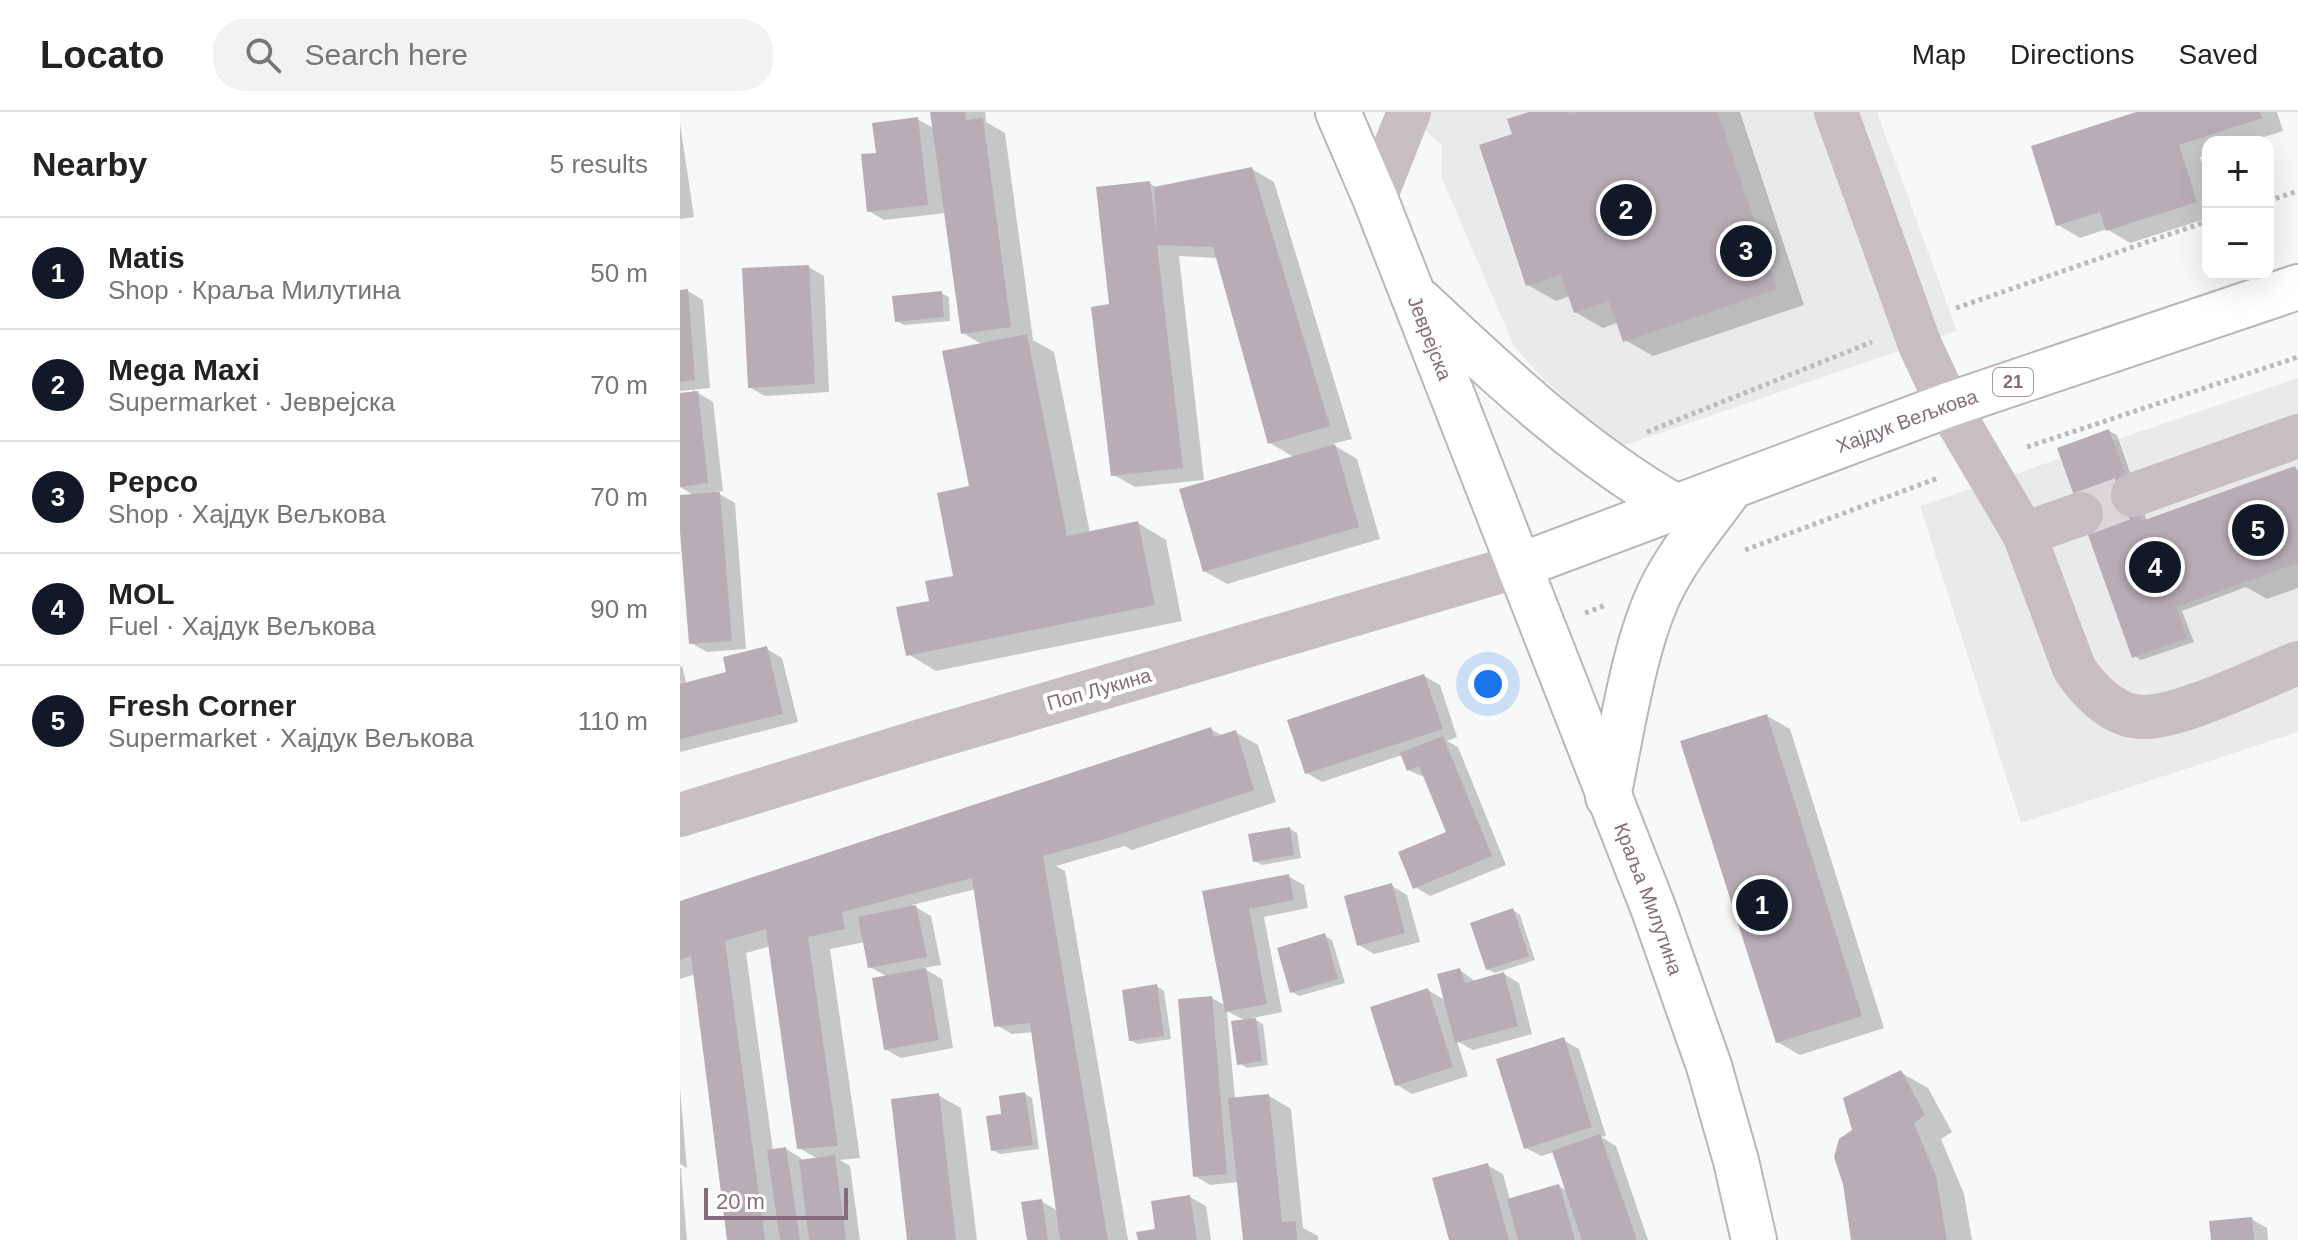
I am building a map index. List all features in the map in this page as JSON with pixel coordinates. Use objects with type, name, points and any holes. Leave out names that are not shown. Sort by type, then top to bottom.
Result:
[{"type":"main road","name":"Јеврејска","points":[[1338,112],[1375,198],[1519,566]]},
{"type":"main road","name":"Хајдук Вељкова","points":[[1519,566],[1948,405],[2298,287]]},
{"type":"main road","points":[[1412,294],[1498,374],[1593,453],[1676,507]]},
{"type":"main road","points":[[1608,797],[1638,657],[1658,595],[1732,486]]},
{"type":"main road","name":"Краља Милутина","points":[[1519,566],[1654,910],[1709,1066],[1754,1240]]},
{"type":"street","points":[[1375,198],[1409,112]]},
{"type":"street","points":[[1836,112],[1913,325],[1948,405],[2024,534],[2074,668],[2084,684],[2120,712],[2140,717],[2167,715],[2298,663]]},
{"type":"street","points":[[2133,495],[2298,436]]},
{"type":"street","points":[[2024,534],[2081,514]]},
{"type":"street","name":"Поп Лукина","points":[[680,815],[924,740],[1519,566]]},
{"type":"path","points":[[2274,199],[2298,191]]},
{"type":"path","points":[[1593,453],[1913,325],[2202,223]]},
{"type":"path","points":[[1738,552],[2129,411],[2298,357]]},
{"type":"path","points":[[1543,630],[1667,580]]},
{"type":"shaded area","points":[[1407,112],[1877,112],[1957,331],[1617,448],[1514,346],[1441,176],[1442,146]]},
{"type":"shaded area","points":[[2298,378],[2298,732],[2021,823],[1920,506]]},
{"type":"building","points":[[930,112],[965,112],[966,120],[983,118],[1011,327],[961,334]]},
{"type":"building","points":[[1529,112],[1568,112],[1569,115],[1578,112],[1718,112],[1777,289],[1623,342],[1609,301],[1574,313],[1561,275],[1526,286],[1479,145],[1512,134],[1507,119]]},
{"type":"building","points":[[2136,112],[2260,112],[2262,118],[2179,145],[2197,202],[2106,231],[2100,212],[2056,226],[2031,146]]},
{"type":"building","points":[[918,117],[928,205],[867,212],[861,154],[876,153],[872,123]]},
{"type":"building","points":[[1252,167],[1330,426],[1268,444],[1213,247],[1157,245],[1183,468],[1111,476],[1091,307],[1109,304],[1096,187],[1150,181],[1157,234],[1154,187]]},
{"type":"building","points":[[809,265],[815,384],[748,388],[742,268]]},
{"type":"building","points":[[688,289],[695,380],[680,382],[680,290]]},
{"type":"building","points":[[942,291],[944,317],[895,322],[892,296]]},
{"type":"building","points":[[1027,334],[1067,536],[1138,521],[1155,605],[906,656],[896,607],[929,601],[925,581],[953,576],[937,493],[969,486],[942,351]]},
{"type":"building","points":[[698,391],[708,483],[680,487],[680,393]]},
{"type":"building","points":[[2109,429],[2142,521],[2295,466],[2298,474],[2298,563],[2176,607],[2187,638],[2132,658],[2057,448]]},
{"type":"building","points":[[1335,444],[1359,527],[1203,572],[1179,489]]},
{"type":"building","points":[[720,492],[732,641],[689,644],[680,495]]},
{"type":"building","points":[[767,646],[783,714],[680,739],[680,684],[726,672],[723,657]]},
{"type":"building","points":[[1424,674],[1443,729],[1305,774],[1287,720]]},
{"type":"building","points":[[1767,714],[1862,1016],[1776,1043],[1680,741]]},
{"type":"building","points":[[1211,727],[1214,737],[1236,730],[1254,790],[1043,856],[1108,1240],[1060,1240],[1030,1023],[994,1027],[972,878],[842,912],[845,929],[808,937],[838,1146],[797,1149],[766,929],[725,941],[765,1240],[727,1240],[691,956],[680,960],[680,901]]},
{"type":"building","points":[[1443,736],[1492,856],[1413,889],[1398,852],[1446,832],[1419,766],[1407,771],[1400,753]]},
{"type":"building","points":[[1290,827],[1294,855],[1253,862],[1248,834]]},
{"type":"building","points":[[1289,874],[1294,900],[1249,909],[1267,1004],[1225,1012],[1202,891]]},
{"type":"building","points":[[1392,883],[1405,933],[1357,946],[1344,896]]},
{"type":"building","points":[[916,905],[927,957],[868,968],[858,917]]},
{"type":"building","points":[[1513,908],[1529,956],[1486,970],[1470,923]]},
{"type":"building","points":[[1325,933],[1338,979],[1290,993],[1277,948]]},
{"type":"building","points":[[926,968],[939,1040],[884,1050],[872,978]]},
{"type":"building","points":[[1460,968],[1465,983],[1504,972],[1518,1026],[1455,1043],[1437,974]]},
{"type":"building","points":[[1157,984],[1164,1036],[1129,1041],[1122,990]]},
{"type":"building","points":[[1428,988],[1453,1067],[1395,1086],[1370,1007]]},
{"type":"building","points":[[1212,996],[1227,1174],[1193,1177],[1178,999]]},
{"type":"building","points":[[1256,1018],[1262,1061],[1237,1065],[1231,1021]]},
{"type":"building","points":[[1564,1037],[1592,1127],[1524,1149],[1496,1059]]},
{"type":"building","points":[[1901,1070],[1925,1115],[1914,1123],[1936,1176],[1947,1240],[1851,1240],[1843,1184],[1834,1157],[1839,1139],[1852,1130],[1843,1098]]},
{"type":"building","points":[[1025,1092],[1033,1145],[991,1151],[986,1116],[1001,1114],[999,1096]]},
{"type":"building","points":[[939,1093],[956,1240],[907,1240],[891,1099]]},
{"type":"building","points":[[1269,1094],[1282,1222],[1296,1221],[1297,1240],[1243,1240],[1228,1098]]},
{"type":"building","points":[[1600,1134],[1637,1240],[1582,1240],[1552,1151]]},
{"type":"building","points":[[786,1147],[800,1240],[780,1240],[767,1150]]},
{"type":"building","points":[[835,1155],[846,1240],[809,1240],[799,1160]]},
{"type":"building","points":[[1488,1163],[1509,1240],[1449,1240],[1432,1178]]},
{"type":"building","points":[[1559,1184],[1575,1240],[1518,1240],[1507,1199]]},
{"type":"building","points":[[1190,1195],[1197,1240],[1138,1240],[1136,1232],[1155,1229],[1151,1201]]},
{"type":"building","points":[[1042,1199],[1048,1240],[1027,1240],[1021,1202]]},
{"type":"building","points":[[2252,1217],[2254,1240],[2211,1240],[2209,1221]]},
{"type":"tunnel","points":[[2081,514],[2133,495]]},
{"type":"place","name":"Mega Maxi","points":[[1626,210]]},
{"type":"place","name":"Pepco","points":[[1746,251]]},
{"type":"place","name":"Fresh Corner","points":[[2258,530]]},
{"type":"place","name":"MOL","points":[[2155,567]]},
{"type":"place","name":"Matis","points":[[1762,905]]}]
